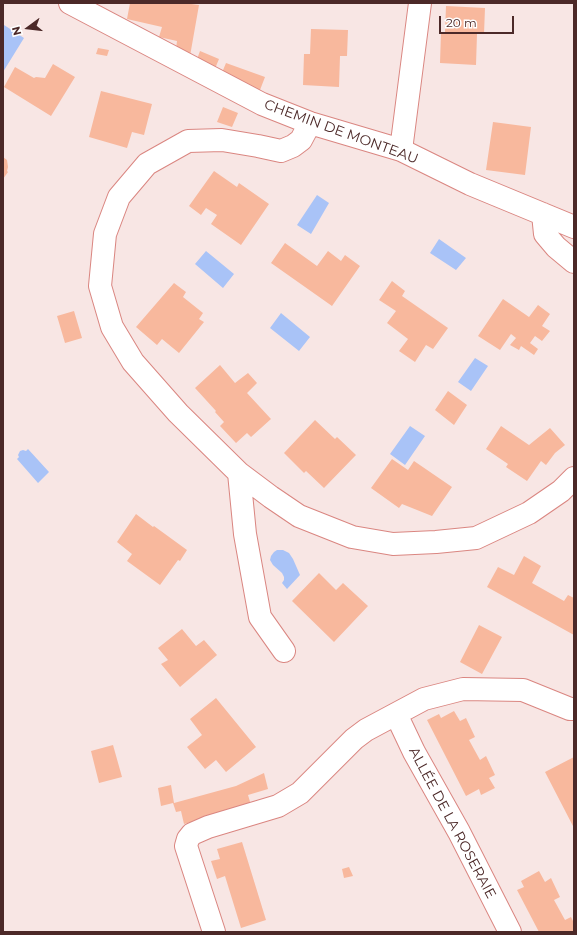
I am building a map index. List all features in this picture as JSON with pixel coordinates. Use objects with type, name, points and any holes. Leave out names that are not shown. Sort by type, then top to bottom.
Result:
[{"type":"street","name":"CHEMIN DE MONTEAU","points":[[70,3],[262,104],[310,123],[401,150],[470,184],[574,227]]},
{"type":"street","points":[[401,150],[420,3]]},
{"type":"street","points":[[310,123],[301,140],[294,146],[281,151],[222,140],[188,141],[147,164],[119,197],[105,234],[100,286],[112,327],[133,362],[178,413],[239,473],[299,516],[352,537],[393,544],[476,538],[529,513],[561,491],[574,478]]},
{"type":"street","points":[[543,214],[545,234],[556,247],[574,262]]},
{"type":"street","points":[[239,473],[245,534],[260,617],[284,651]]},
{"type":"street","points":[[214,932],[186,846],[188,839],[192,834],[208,827],[278,806],[300,793],[354,739],[366,730],[424,699],[463,689],[523,690],[570,709],[574,709]]},
{"type":"street","name":"ALLÉE DE LA ROSERAIE","points":[[396,714],[414,752],[459,832],[510,932]]},
{"type":"water","points":[[4,25],[24,38],[3,72],[3,27]]},
{"type":"water","points":[[317,195],[329,203],[311,234],[297,225]]},
{"type":"water","points":[[439,239],[466,258],[456,270],[430,253]]},
{"type":"water","points":[[206,251],[234,274],[223,288],[195,264]]},
{"type":"water","points":[[281,313],[310,337],[299,351],[270,328]]},
{"type":"water","points":[[475,358],[488,366],[471,391],[458,382]]},
{"type":"water","points":[[410,426],[425,436],[405,465],[390,454]]},
{"type":"water","points":[[28,449],[49,472],[38,483],[17,459],[20,451],[26,451]]},
{"type":"water","points":[[277,550],[283,550],[289,553],[300,575],[287,589],[282,583],[284,577],[282,573],[270,560],[271,556]]},
{"type":"building","points":[[130,3],[184,3],[199,5],[190,56],[176,49],[177,41],[159,37],[162,27],[127,19]]},
{"type":"building","points":[[446,6],[485,8],[484,34],[477,34],[476,65],[440,63],[441,32],[445,32]]},
{"type":"building","points":[[311,29],[348,30],[347,56],[340,56],[339,87],[303,85],[304,54],[310,54]]},
{"type":"building","points":[[98,48],[109,50],[107,56],[96,54]]},
{"type":"building","points":[[200,51],[219,59],[214,71],[196,62]]},
{"type":"building","points":[[226,63],[265,77],[260,90],[221,75]]},
{"type":"building","points":[[53,64],[75,77],[51,116],[4,87],[15,67],[34,78],[45,78]]},
{"type":"building","points":[[101,91],[152,104],[144,135],[132,132],[127,148],[89,137]]},
{"type":"building","points":[[223,107],[238,113],[232,127],[217,122]]},
{"type":"building","points":[[493,122],[531,127],[525,175],[486,170]]},
{"type":"building","points":[[3,157],[7,160],[8,172],[3,179]]},
{"type":"building","points":[[214,171],[237,187],[239,183],[269,204],[241,245],[211,224],[217,215],[206,208],[201,215],[189,206]]},
{"type":"building","points":[[285,243],[317,266],[328,251],[341,261],[345,255],[360,266],[332,306],[271,263]]},
{"type":"building","points":[[392,281],[405,291],[402,296],[448,328],[433,349],[426,345],[415,362],[399,351],[408,339],[387,323],[396,311],[379,300]]},
{"type":"building","points":[[174,283],[186,292],[183,297],[203,313],[199,319],[204,322],[179,353],[162,339],[157,345],[136,327]]},
{"type":"building","points":[[503,299],[529,317],[538,305],[550,314],[542,326],[550,331],[542,341],[535,336],[530,343],[538,349],[534,355],[521,346],[519,350],[510,345],[516,338],[511,334],[500,350],[478,336]]},
{"type":"building","points":[[74,311],[82,338],[65,343],[57,316]]},
{"type":"building","points":[[220,365],[235,383],[248,373],[257,383],[247,393],[271,419],[251,437],[247,433],[236,443],[220,426],[224,422],[215,412],[216,411],[195,388]]},
{"type":"building","points":[[448,391],[467,405],[454,425],[435,410]]},
{"type":"building","points":[[315,420],[335,439],[337,437],[356,455],[324,488],[306,471],[304,473],[284,453]]},
{"type":"building","points":[[501,426],[529,445],[550,428],[565,445],[555,453],[546,465],[541,461],[527,481],[506,467],[508,464],[486,449]]},
{"type":"building","points":[[392,459],[408,470],[414,461],[452,487],[432,516],[402,504],[399,508],[371,488]]},
{"type":"building","points":[[136,514],[187,550],[160,585],[127,561],[132,554],[117,542]]},
{"type":"building","points":[[524,556],[541,566],[532,583],[564,601],[568,595],[574,598],[574,635],[487,587],[498,567],[514,575]]},
{"type":"building","points":[[319,573],[336,590],[343,583],[368,606],[334,642],[292,601]]},
{"type":"building","points":[[479,625],[502,637],[482,674],[460,662]]},
{"type":"building","points":[[182,629],[196,646],[204,640],[217,655],[180,687],[161,664],[168,660],[158,648]]},
{"type":"building","points":[[216,698],[256,747],[226,772],[216,760],[205,769],[187,747],[202,735],[190,719]]},
{"type":"building","points":[[454,711],[460,721],[466,718],[475,737],[469,740],[480,760],[486,756],[495,775],[489,778],[495,788],[481,795],[479,789],[466,796],[427,720],[439,714],[441,718]]},
{"type":"building","points":[[113,745],[122,777],[99,783],[91,751]]},
{"type":"building","points":[[574,757],[574,828],[545,772]]},
{"type":"building","points":[[264,773],[268,789],[248,795],[251,805],[184,824],[181,811],[176,812],[173,803],[161,806],[158,788],[171,785],[174,803],[236,786]]},
{"type":"building","points":[[242,842],[266,920],[241,928],[225,876],[217,879],[211,861],[220,859],[217,849]]},
{"type":"building","points":[[349,867],[353,876],[344,878],[342,869]]},
{"type":"building","points":[[539,871],[545,882],[551,878],[560,897],[554,900],[565,920],[571,917],[574,923],[574,932],[539,932],[517,890],[524,887],[521,881]]}]
